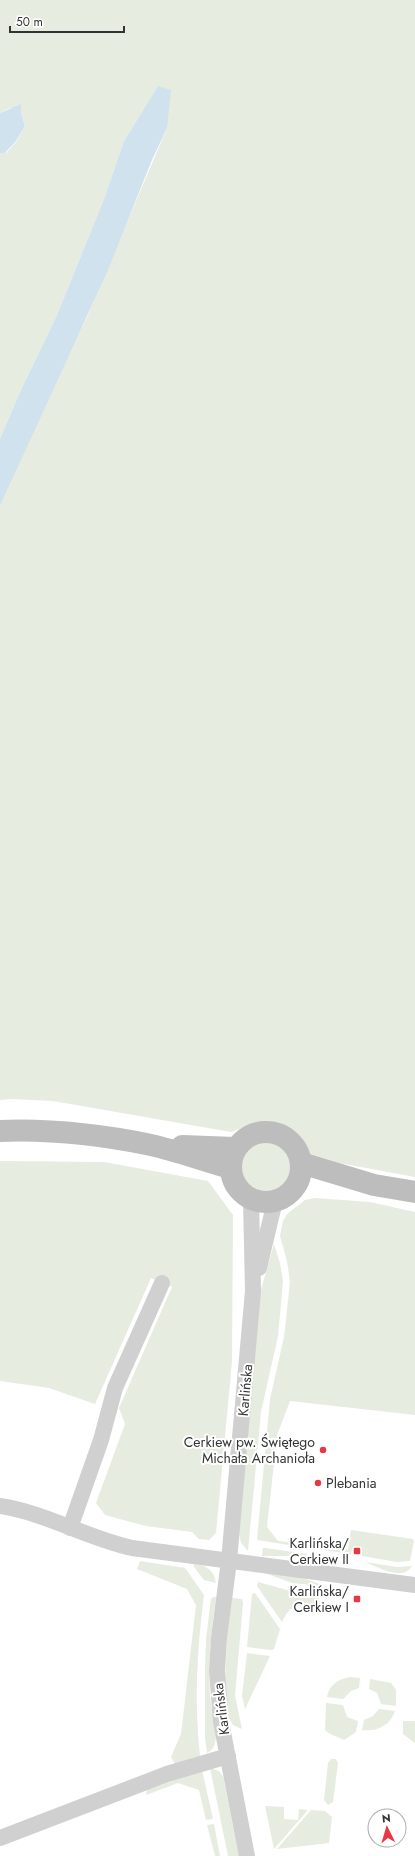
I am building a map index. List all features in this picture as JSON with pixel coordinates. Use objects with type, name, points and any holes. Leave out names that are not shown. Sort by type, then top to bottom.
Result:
[{"type":"main road","points":[[0,1131],[71,1133],[233,1158]]},
{"type":"main road","points":[[269,1131],[287,1138],[294,1145],[299,1173],[288,1194],[275,1201],[267,1202],[251,1199],[244,1195],[234,1183],[233,1158],[242,1140],[259,1132],[269,1131]]},
{"type":"main road","points":[[299,1173],[415,1192]]},
{"type":"street","name":"Karlińska","points":[[247,1856],[220,1715],[217,1671],[218,1643],[229,1561],[254,1291],[251,1199]]},
{"type":"street","name":"Karlińska","points":[[254,1291],[275,1201]]},
{"type":"street","points":[[70,1528],[101,1440],[115,1388],[162,1283]]},
{"type":"street","points":[[0,1506],[33,1514],[103,1541],[132,1548],[415,1585]]},
{"type":"street","points":[[0,1838],[167,1774],[195,1764],[228,1756]]},
{"type":"shaded area","points":[[0,0],[415,0],[415,1177],[312,1158],[304,1144],[296,1135],[288,1128],[279,1124],[257,1124],[231,1132],[53,1101],[12,1099],[0,1100],[0,506],[67,357],[87,317],[167,128],[158,86],[124,141],[104,199],[57,315],[20,392],[0,439],[0,153],[6,153],[16,142],[25,126],[21,113],[10,108],[0,113]]},
{"type":"shaded area","points":[[261,1142],[271,1142],[284,1149],[291,1162],[291,1172],[284,1185],[271,1192],[261,1192],[252,1188],[245,1181],[241,1172],[241,1162],[245,1153],[252,1146]]},
{"type":"shaded area","points":[[0,1161],[104,1162],[208,1181],[233,1215],[232,1361],[216,1533],[209,1540],[199,1539],[192,1532],[146,1526],[105,1515],[96,1503],[125,1424],[119,1408],[172,1287],[151,1278],[95,1404],[49,1388],[0,1381]]},
{"type":"shaded area","points":[[315,1198],[370,1202],[415,1212],[415,1415],[290,1401],[277,1435],[267,1527],[278,1541],[309,1545],[309,1548],[257,1540],[270,1399],[284,1337],[290,1282],[287,1261],[280,1236],[283,1221],[287,1214],[305,1200]]},
{"type":"shaded area","points":[[274,1244],[280,1263],[283,1281],[278,1336],[261,1412],[248,1551],[241,1543],[239,1533],[260,1293]]},
{"type":"shaded area","points":[[351,1530],[413,1539],[414,1541],[410,1561],[397,1562],[362,1556],[362,1550],[352,1549],[351,1554],[323,1550],[323,1546],[348,1550]]},
{"type":"shaded area","points":[[263,1548],[307,1554],[306,1556],[262,1556]]},
{"type":"shaded area","points":[[140,1561],[185,1568],[204,1595],[197,1675],[197,1716],[200,1756],[175,1764],[171,1757],[181,1734],[196,1605],[187,1589],[137,1569]]},
{"type":"shaded area","points":[[365,1562],[397,1567],[412,1566],[408,1571],[397,1573],[383,1570]]},
{"type":"shaded area","points":[[194,1564],[209,1569],[215,1578],[216,1583],[204,1580],[194,1567]]},
{"type":"shaded area","points":[[262,1572],[300,1577],[328,1587],[292,1583]]},
{"type":"shaded area","points":[[258,1582],[298,1593],[319,1596],[318,1605],[296,1606],[289,1611],[282,1622],[257,1586]]},
{"type":"shaded area","points":[[255,1593],[280,1629],[274,1649],[271,1650],[247,1647],[252,1594]]},
{"type":"shaded area","points":[[216,1597],[211,1638],[209,1678],[216,1738],[212,1749],[207,1753],[205,1738],[206,1639],[211,1599]]},
{"type":"shaded area","points":[[232,1598],[242,1599],[243,1603],[235,1696],[242,1729],[233,1725],[229,1718],[225,1684],[227,1637]]},
{"type":"shaded area","points":[[247,1653],[270,1656],[245,1709],[242,1696]]},
{"type":"shaded area","points":[[350,1677],[360,1678],[359,1688],[351,1691],[343,1699],[327,1697],[330,1689],[335,1683]]},
{"type":"shaded area","points":[[370,1679],[391,1683],[396,1690],[396,1706],[381,1704],[377,1693],[369,1689]]},
{"type":"shaded area","points":[[326,1703],[343,1705],[347,1717],[358,1721],[356,1732],[344,1740],[330,1734],[325,1730]]},
{"type":"shaded area","points":[[379,1709],[395,1711],[390,1721],[382,1727],[372,1730],[362,1730],[364,1720],[373,1716]]},
{"type":"shaded area","points":[[403,1721],[415,1721],[415,1743],[403,1734]]},
{"type":"shaded area","points":[[331,1759],[336,1759],[338,1763],[333,1802],[328,1805],[324,1800],[328,1763]]},
{"type":"shaded area","points":[[210,1768],[219,1771],[223,1776],[239,1856],[228,1856]]},
{"type":"shaded area","points":[[202,1770],[213,1819],[206,1820],[199,1790],[178,1783],[146,1795],[147,1790]]},
{"type":"shaded area","points":[[265,1806],[284,1807],[284,1819],[298,1820],[299,1809],[308,1810],[274,1849]]},
{"type":"shaded area","points":[[311,1810],[325,1811],[332,1817],[329,1843],[277,1849]]},
{"type":"shaded area","points":[[214,1824],[220,1856],[215,1856],[207,1825]]},
{"type":"water","points":[[158,86],[171,90],[167,128],[152,160],[108,270],[0,506],[0,439],[20,392],[57,315],[104,199],[124,141]]},
{"type":"water","points":[[21,104],[21,113],[25,126],[16,141],[5,153],[0,153],[0,113]]},
{"type":"place","name":"Cerkiew pw. Świętego Michała Archanioła","points":[[323,1450]]},
{"type":"place","name":"Plebania","points":[[318,1483]]},
{"type":"place","name":"Karlińska/ Cerkiew II","points":[[357,1551]]},
{"type":"place","name":"Karlińska/ Cerkiew I","points":[[357,1599]]}]
